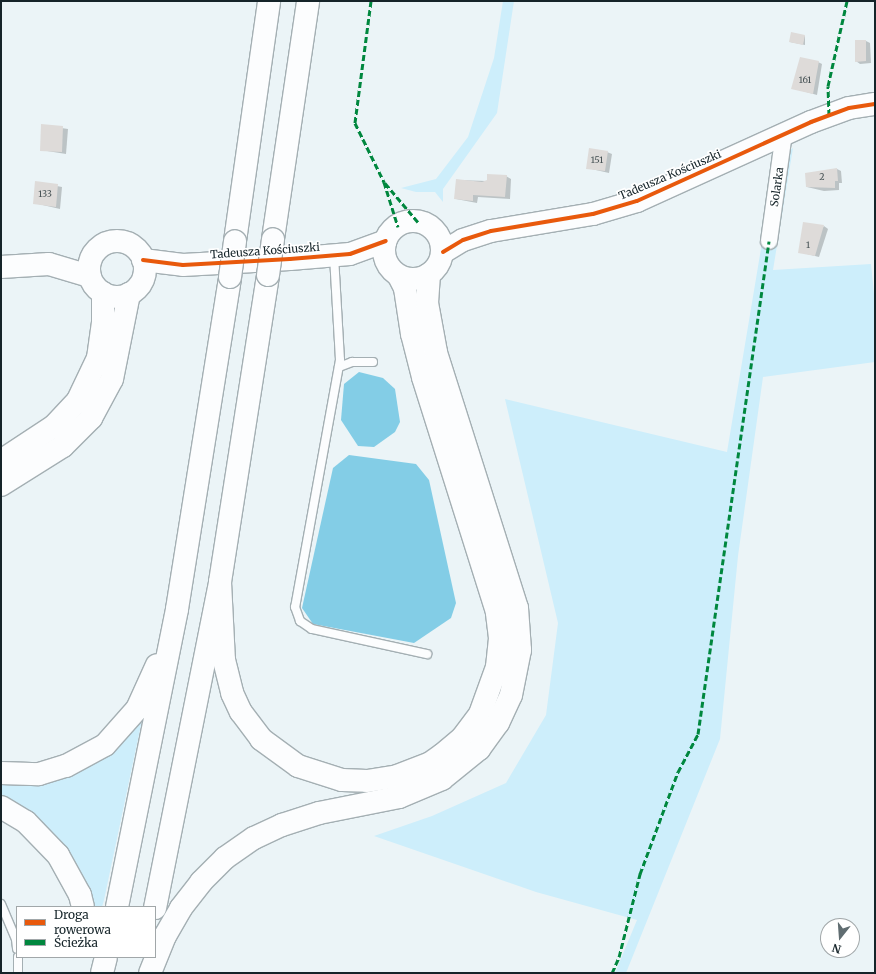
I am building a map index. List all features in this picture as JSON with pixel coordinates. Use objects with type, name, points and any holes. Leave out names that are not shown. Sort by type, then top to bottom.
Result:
[{"type":"main road","points":[[117,906],[177,609],[230,277],[270,1]]},
{"type":"main road","points":[[155,906],[220,582],[274,239],[308,1]]},
{"type":"main road","name":"Tadeusza Kościuszki","points":[[443,252],[463,240],[491,231],[593,214],[637,201],[784,133],[849,108],[875,104]]},
{"type":"main road","points":[[220,582],[224,660],[232,693],[241,712],[262,739],[298,766],[326,776],[348,780],[367,781],[397,776],[429,764],[442,756],[462,738],[480,714],[498,667],[500,638],[497,612],[423,377],[412,334],[405,288],[393,270],[385,252],[386,241],[396,228],[410,222],[425,224],[432,228],[442,242],[443,252],[438,264],[429,274],[418,279],[393,270]]},
{"type":"main road","name":"Tadeusza Kościuszki","points":[[432,228],[452,227],[491,231]]},
{"type":"main road","name":"Tadeusza Kościuszki","points":[[144,267],[183,266],[342,255],[386,241]]},
{"type":"main road","points":[[1,267],[49,264],[93,253],[106,244],[120,242],[134,247],[144,267],[138,286],[129,294],[119,297],[103,293],[89,276],[49,264]]},
{"type":"main road","points":[[89,276],[93,253]]},
{"type":"main road","name":"Tadeusza Kościuszki","points":[[342,255],[393,270]]},
{"type":"main road","points":[[150,973],[165,936],[181,908],[201,882],[226,858],[254,838],[282,824],[319,812],[399,797],[442,779],[479,749],[498,723],[511,695],[520,650],[516,608],[436,352],[427,303],[429,274]]},
{"type":"main road","points":[[1,461],[54,426],[78,400],[91,376],[99,351],[103,293]]},
{"type":"main road","points":[[1,485],[63,446],[91,418],[112,379],[129,294]]},
{"type":"main road","points":[[1,773],[39,774],[66,766],[105,745],[124,726],[145,694],[177,609]]},
{"type":"main road","points":[[1,806],[26,822],[58,855],[78,889],[83,906]]},
{"type":"main road","points":[[91,958],[91,973]]},
{"type":"main road","points":[[102,973],[106,958]]},
{"type":"main road","points":[[140,973],[144,958]]},
{"type":"street","name":"Solarka","points":[[769,240],[784,133]]},
{"type":"lane","points":[[342,255],[339,367],[295,607],[300,622],[312,629],[427,654]]},
{"type":"lane","points":[[339,367],[352,362],[373,362]]},
{"type":"lane","points":[[1,904],[16,939]]},
{"type":"lane","points":[[18,958],[18,973]]},
{"type":"shaded area","points":[[503,1],[514,1],[497,113],[443,189],[443,202],[435,192],[416,192],[401,188],[436,179],[468,137],[494,58]]},
{"type":"shaded area","points":[[793,148],[773,270],[871,264],[875,304],[875,362],[763,377],[738,556],[720,739],[626,973],[615,973],[637,920],[536,892],[374,836],[432,816],[506,783],[546,715],[558,623],[505,399],[727,452],[776,159]]},
{"type":"shaded area","points":[[142,720],[104,900],[102,906],[93,906],[82,875],[71,857],[44,826],[1,797],[1,782],[102,759],[123,742]]},
{"type":"water","points":[[359,372],[383,378],[395,389],[400,422],[395,432],[374,447],[358,446],[341,420],[344,384]]},
{"type":"water","points":[[349,455],[416,464],[429,480],[456,603],[451,618],[414,643],[313,624],[302,608],[333,468]]},
{"type":"building","points":[[791,32],[805,35],[803,45],[789,42]]},
{"type":"building","points":[[855,40],[866,40],[866,61],[855,62]]},
{"type":"building","points":[[800,57],[819,61],[813,94],[791,89]]},
{"type":"building","points":[[41,124],[63,126],[62,152],[40,151]]},
{"type":"building","points":[[589,148],[608,151],[605,171],[586,169]]},
{"type":"building","points":[[837,168],[838,181],[835,181],[835,188],[806,187],[805,173]]},
{"type":"building","points":[[487,174],[507,175],[505,197],[473,195],[473,201],[454,199],[456,179],[482,182],[487,180]]},
{"type":"building","points":[[35,181],[58,184],[56,207],[33,204]]},
{"type":"building","points":[[803,222],[824,225],[815,256],[798,253]]},
{"type":"marked path","points":[[371,1],[355,123],[384,182],[398,227]]},
{"type":"marked path","points":[[829,115],[828,86],[847,1]]},
{"type":"marked path","points":[[385,183],[418,222]]},
{"type":"marked path","points":[[612,973],[619,957],[640,874],[678,772],[698,734],[769,241]]},
{"type":"cycle path","points":[[443,252],[463,240],[491,231],[593,214],[637,201],[811,122],[849,108],[875,104]]},
{"type":"cycle path","points":[[143,260],[183,265],[290,259],[350,254],[386,241]]}]
